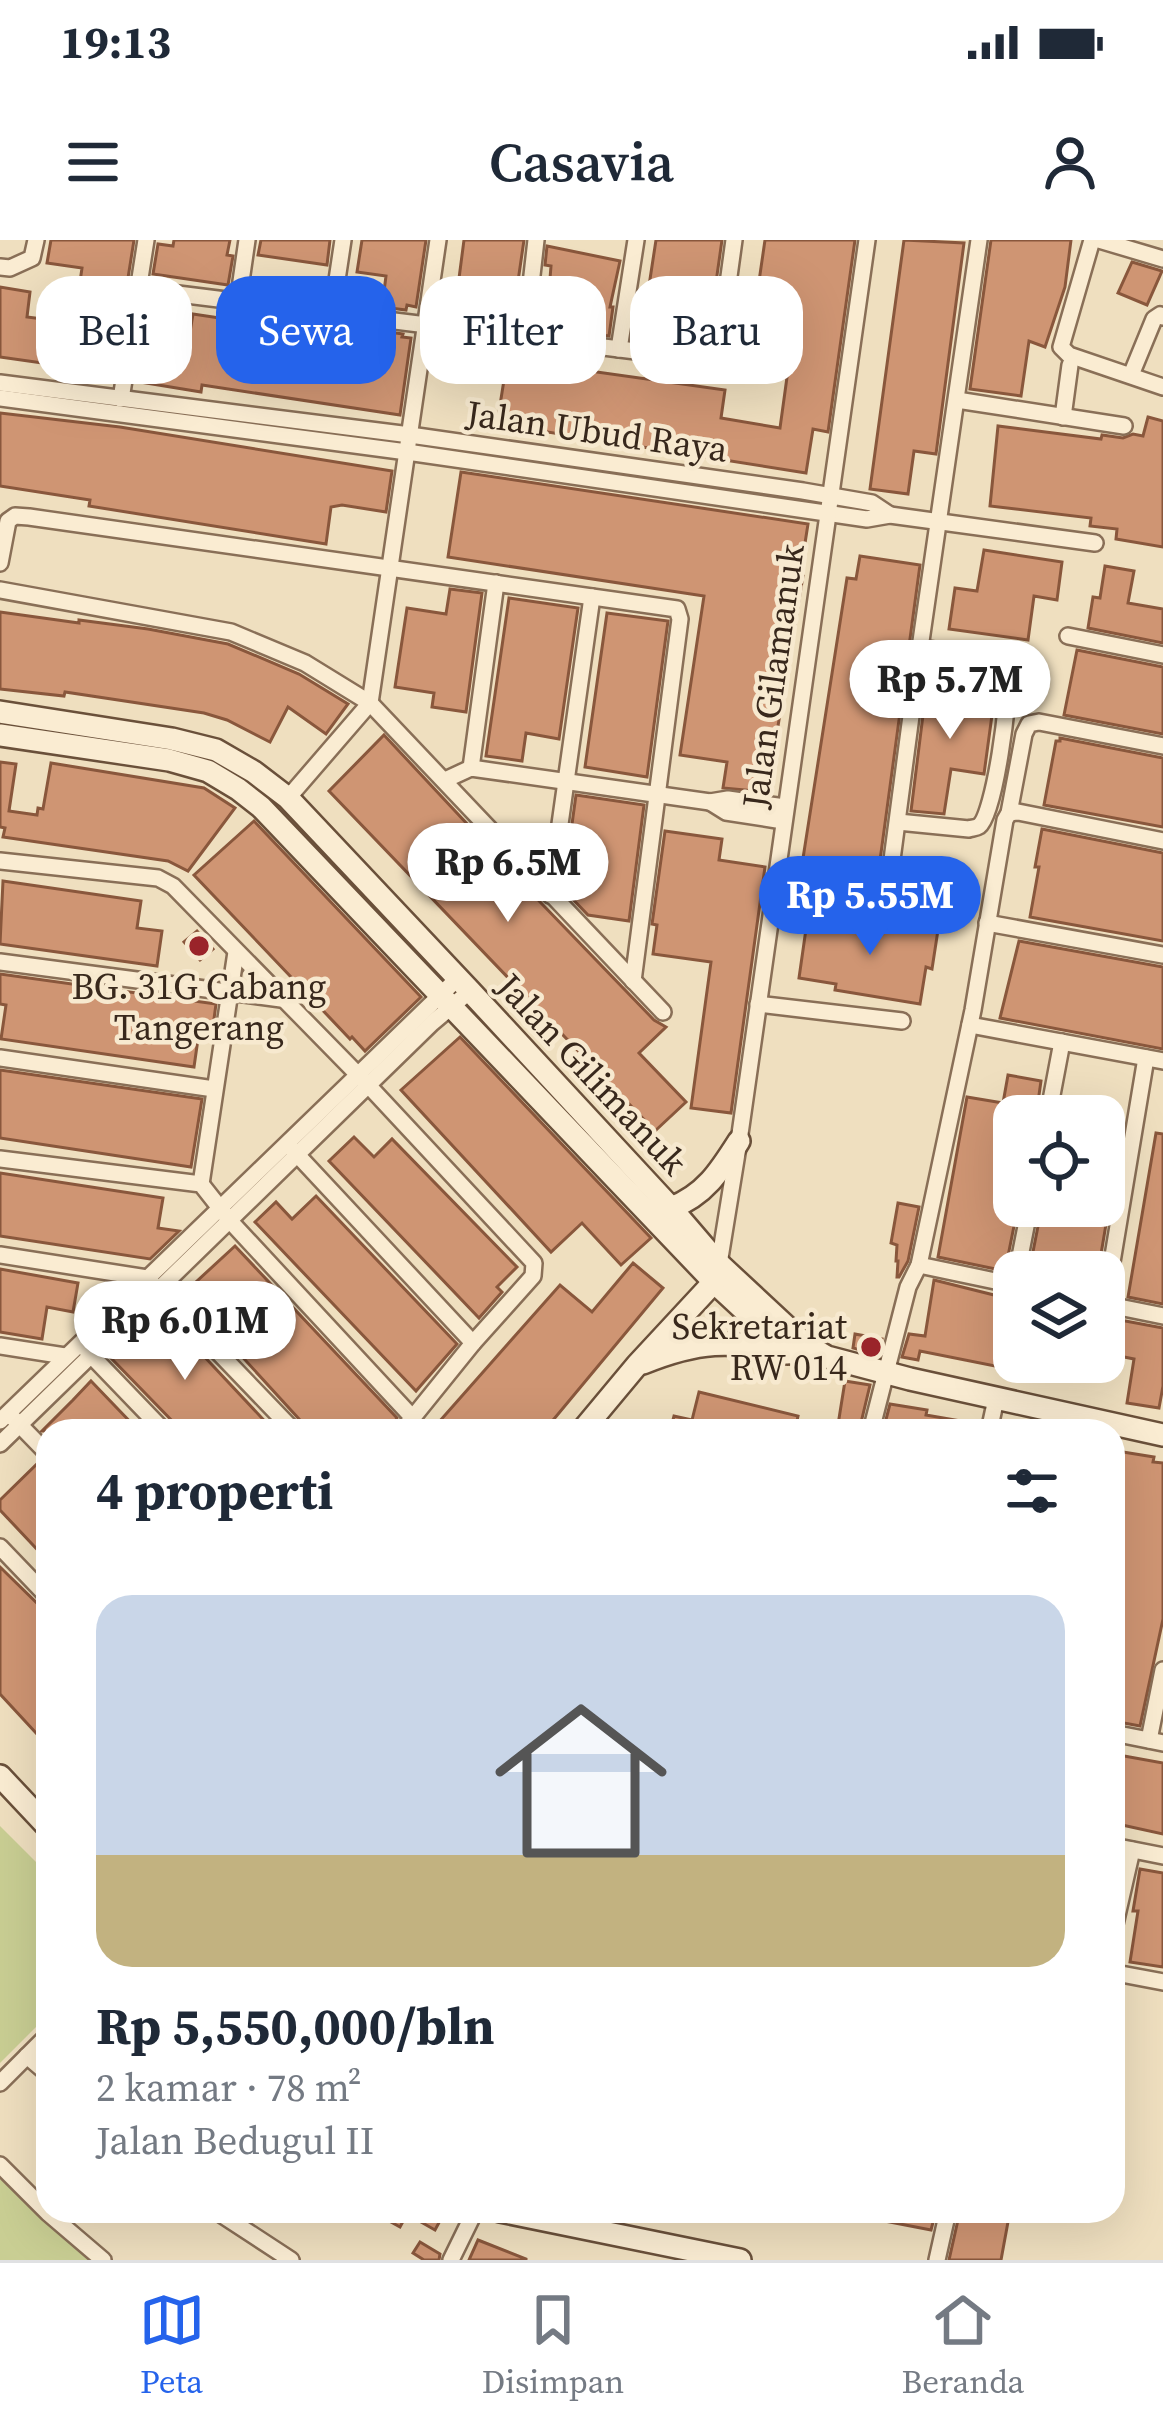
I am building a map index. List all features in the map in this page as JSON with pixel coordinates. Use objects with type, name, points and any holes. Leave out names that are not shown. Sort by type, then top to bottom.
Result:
[{"type":"street","points":[[0,267],[10,268],[32,258],[36,240]]},
{"type":"street","points":[[140,276],[146,240]]},
{"type":"street","points":[[242,276],[247,240]]},
{"type":"street","points":[[338,276],[343,240]]},
{"type":"street","points":[[433,276],[438,240]]},
{"type":"street","points":[[532,276],[536,240]]},
{"type":"street","points":[[619,349],[636,240]]},
{"type":"street","points":[[606,347],[708,360],[717,357],[734,240]]},
{"type":"street","name":"Jalan Gilamanuk","points":[[717,1273],[867,240]]},
{"type":"street","points":[[886,905],[980,240]]},
{"type":"street","points":[[1163,259],[1096,240],[1061,347],[1069,355],[1163,387]]},
{"type":"street","points":[[1131,375],[1154,319],[1163,317]]},
{"type":"street","points":[[288,798],[370,703],[420,364]]},
{"type":"street","points":[[1063,417],[1070,364]]},
{"type":"street","name":"Jalan Ubud Raya","points":[[0,383],[408,443],[826,513],[868,519],[890,515]]},
{"type":"street","points":[[121,399],[123,384]]},
{"type":"street","name":"Jalan Ubud Raya","points":[[0,398],[829,495],[872,502],[890,515]]},
{"type":"street","points":[[957,400],[1124,426]]},
{"type":"street","points":[[890,515],[1095,543]]},
{"type":"street","points":[[0,563],[8,521],[15,516],[675,608],[680,613],[633,981]]},
{"type":"street","points":[[471,768],[496,583]]},
{"type":"street","points":[[0,590],[231,632],[305,662],[370,703],[663,1012]]},
{"type":"street","points":[[550,895],[592,597]]},
{"type":"street","points":[[1068,636],[1163,655]]},
{"type":"street","points":[[898,822],[978,827],[992,791],[1006,711],[1008,672],[1000,663],[920,648]]},
{"type":"street","name":"Jalan Gilimanuk","points":[[0,712],[216,750],[288,798],[671,1208],[717,1273],[836,1366]]},
{"type":"street","points":[[874,1419],[908,1287],[919,1265],[1024,734],[1029,724],[1039,722],[1163,746]]},
{"type":"street","name":"Jalan Gilimanuk","points":[[0,735],[169,760],[223,780],[261,807],[445,1001],[717,1273],[767,1332],[817,1367],[836,1366],[883,1377],[993,1413],[1033,1419]]},
{"type":"street","points":[[445,780],[471,768],[710,802],[726,812],[784,814]]},
{"type":"street","points":[[1009,813],[1163,841]]},
{"type":"street","points":[[0,861],[158,878],[173,886],[534,1263],[533,1276],[411,1419]]},
{"type":"street","points":[[774,889],[947,914]]},
{"type":"street","points":[[987,922],[1163,956]]},
{"type":"street","points":[[201,1184],[236,952]]},
{"type":"street","points":[[0,962],[281,999]]},
{"type":"street","points":[[9,1419],[152,1284],[219,1207],[432,1023],[445,1001],[464,985]]},
{"type":"street","points":[[758,1004],[902,1021]]},
{"type":"street","points":[[970,1024],[1155,1060],[1116,1251]]},
{"type":"street","points":[[1052,1095],[1062,1042]]},
{"type":"street","points":[[0,1058],[214,1089]]},
{"type":"street","points":[[671,1208],[705,1189],[739,1141]]},
{"type":"street","points":[[152,1284],[231,1222],[291,1149]]},
{"type":"street","points":[[291,1149],[473,1343]]},
{"type":"street","points":[[0,1159],[201,1184],[403,1419]]},
{"type":"street","points":[[0,1256],[152,1284],[282,1419]]},
{"type":"street","points":[[919,1265],[993,1281]]},
{"type":"street","points":[[592,1419],[717,1273]]},
{"type":"street","points":[[1125,1308],[1163,1316]]},
{"type":"street","points":[[637,1365],[716,1342],[748,1344],[800,1357]]},
{"type":"street","points":[[0,1346],[65,1356]]},
{"type":"street","points":[[0,1444],[9,1419],[65,1356],[84,1349]]},
{"type":"street","points":[[84,1349],[152,1419]]},
{"type":"street","points":[[9,1419],[36,1443]]},
{"type":"street","points":[[1125,1432],[1163,1435]]},
{"type":"street","points":[[1125,1435],[1163,1446]]},
{"type":"street","points":[[0,1547],[36,1584]]},
{"type":"street","points":[[1125,1736],[1156,1742],[1163,1670]]},
{"type":"street","points":[[0,1776],[36,1814]]},
{"type":"street","points":[[1125,1849],[1163,1856]]},
{"type":"street","points":[[1125,1881],[1132,1850]]},
{"type":"street","points":[[1125,1976],[1163,1982]]},
{"type":"street","points":[[0,2083],[36,2047]]},
{"type":"street","points":[[27,2056],[36,2064]]},
{"type":"street","points":[[0,2164],[36,2201]]},
{"type":"street","points":[[60,2223],[104,2260]]},
{"type":"street","points":[[234,2223],[290,2260]]},
{"type":"street","points":[[451,2260],[469,2223]]},
{"type":"street","points":[[559,2223],[740,2260]]},
{"type":"street","points":[[937,2260],[945,2223]]},
{"type":"green space","points":[[0,1826],[36,1862],[36,2027],[0,2063]]},
{"type":"green space","points":[[0,2179],[36,2211],[36,2223],[49,2223],[91,2260],[0,2260]]},
{"type":"building","points":[[51,240],[134,240],[128,276],[81,276],[82,268],[47,263]]},
{"type":"building","points":[[174,240],[230,240],[230,276],[216,276],[216,283],[192,276],[153,274],[158,244],[173,246]]},
{"type":"building","points":[[261,240],[330,240],[327,265],[258,255]]},
{"type":"building","points":[[362,240],[426,240],[416,307],[396,309],[396,276],[357,272]]},
{"type":"building","points":[[464,240],[524,240],[519,276],[459,276]]},
{"type":"building","points":[[656,240],[722,240],[717,276],[650,276]]},
{"type":"building","points":[[765,240],[855,240],[828,432],[813,429],[806,473],[497,424],[503,384],[606,384],[606,373],[630,377],[630,384],[725,390],[721,418],[780,428],[786,384],[803,384],[803,276],[760,276]]},
{"type":"building","points":[[904,240],[964,243],[936,454],[914,451],[908,494],[870,489]]},
{"type":"building","points":[[991,240],[1071,240],[1065,287],[1045,347],[1029,341],[1021,396],[970,389]]},
{"type":"building","points":[[547,246],[620,261],[609,336],[606,276],[550,276],[551,266],[545,265]]},
{"type":"building","points":[[1132,262],[1162,271],[1147,305],[1118,293]]},
{"type":"building","points":[[0,287],[30,292],[27,317],[36,318],[36,362],[0,357]]},
{"type":"building","points":[[193,314],[216,317],[216,384],[396,384],[396,333],[403,334],[411,338],[400,415],[202,385],[201,392],[152,384],[192,384]]},
{"type":"building","points":[[0,413],[120,427],[392,471],[386,512],[331,507],[326,544],[89,506],[90,500],[0,486]]},
{"type":"building","points":[[1148,417],[1163,421],[1163,547],[1116,539],[1117,529],[1090,526],[1091,518],[990,506],[998,426],[1123,438],[1143,436]]},
{"type":"building","points":[[461,472],[808,524],[767,792],[723,788],[727,762],[680,755],[704,596],[448,557]]},
{"type":"building","points":[[984,550],[1062,562],[1057,600],[1034,596],[1028,640],[949,629],[955,588],[977,591]]},
{"type":"building","points":[[860,556],[920,565],[876,890],[801,871],[847,578],[856,579]]},
{"type":"building","points":[[1105,566],[1134,571],[1128,603],[1163,609],[1163,643],[1088,628],[1093,597],[1100,598]]},
{"type":"building","points":[[450,589],[482,593],[466,712],[432,707],[434,693],[395,687],[407,608],[446,614]]},
{"type":"building","points":[[509,598],[578,608],[559,739],[526,733],[522,761],[486,756]]},
{"type":"building","points":[[0,612],[148,629],[228,644],[299,674],[348,704],[326,734],[288,707],[270,742],[204,713],[65,692],[64,696],[0,689]]},
{"type":"building","points":[[607,613],[668,621],[647,777],[585,767]]},
{"type":"building","points":[[1077,650],[1163,667],[1163,734],[1064,715]]},
{"type":"building","points":[[927,683],[995,693],[984,774],[951,769],[944,814],[911,811]]},
{"type":"building","points":[[384,735],[654,1020],[666,1027],[639,1053],[686,1102],[655,1131],[329,791]]},
{"type":"building","points":[[1060,738],[1163,758],[1163,827],[1044,805]]},
{"type":"building","points":[[0,762],[16,764],[9,811],[37,815],[38,808],[43,809],[51,763],[204,788],[235,808],[188,871],[168,861],[3,837]]},
{"type":"building","points":[[576,795],[644,805],[629,921],[588,915],[563,889]]},
{"type":"building","points":[[254,821],[421,997],[365,1051],[194,875]]},
{"type":"building","points":[[1042,829],[1163,853],[1163,941],[1030,917]]},
{"type":"building","points":[[665,831],[722,839],[719,860],[765,867],[731,1113],[691,1108],[711,962],[653,954],[657,925],[652,924]]},
{"type":"building","points":[[3,881],[141,901],[137,928],[162,931],[157,966],[0,944]]},
{"type":"building","points":[[845,915],[938,930],[920,1004],[835,990],[836,984],[799,978],[807,922],[843,928]]},
{"type":"building","name":"BG. 31G Cabang Tangerang","points":[[197,931],[213,949],[200,960],[184,942]]},
{"type":"building","points":[[1019,941],[1163,967],[1163,1049],[1000,1018]]},
{"type":"building","points":[[0,974],[216,1004],[212,1034],[199,1032],[194,1067],[1,1039],[6,1005],[0,1004]]},
{"type":"building","points":[[460,1037],[651,1238],[621,1265],[582,1223],[551,1252],[401,1090]]},
{"type":"building","points":[[0,1070],[202,1099],[191,1167],[0,1138]]},
{"type":"building","points":[[1008,1075],[1041,1081],[1039,1095],[1004,1095]]},
{"type":"building","points":[[967,1097],[993,1101],[993,1227],[1014,1227],[1009,1251],[993,1251],[993,1268],[938,1257]]},
{"type":"building","points":[[1156,1133],[1163,1134],[1163,1304],[1128,1297]]},
{"type":"building","points":[[354,1137],[374,1157],[392,1139],[517,1267],[497,1287],[502,1292],[479,1318],[329,1161]]},
{"type":"building","points":[[0,1173],[163,1198],[158,1228],[179,1231],[150,1259],[0,1236]]},
{"type":"building","points":[[316,1196],[457,1344],[416,1391],[255,1222],[276,1202],[292,1219]]},
{"type":"building","points":[[898,1203],[919,1207],[908,1261],[897,1277],[897,1245],[891,1243]]},
{"type":"building","points":[[1038,1227],[1106,1227],[1102,1251],[1033,1251]]},
{"type":"building","points":[[235,1246],[397,1418],[299,1419],[184,1293]]},
{"type":"building","points":[[633,1263],[663,1288],[554,1419],[442,1419],[560,1285],[592,1312]]},
{"type":"building","points":[[0,1269],[78,1283],[73,1312],[47,1307],[42,1339],[0,1332]]},
{"type":"building","points":[[934,1280],[993,1295],[993,1366],[920,1351],[918,1360],[902,1357],[909,1334],[925,1336]]},
{"type":"building","points":[[164,1315],[263,1419],[170,1419],[111,1358],[135,1336],[138,1339]]},
{"type":"building","points":[[1125,1321],[1163,1328],[1159,1408],[1127,1403],[1134,1359],[1125,1357]]},
{"type":"building","points":[[855,1334],[882,1339],[878,1355],[853,1348]]},
{"type":"building","points":[[91,1381],[127,1419],[54,1419]]},
{"type":"building","points":[[845,1381],[870,1385],[862,1419],[839,1419]]},
{"type":"building","points":[[699,1392],[798,1416],[797,1419],[692,1419]]},
{"type":"building","points":[[890,1404],[949,1419],[886,1419]]},
{"type":"building","points":[[1125,1452],[1163,1463],[1163,1619],[1140,1726],[1125,1723]]},
{"type":"building","points":[[36,1465],[36,1548],[0,1510],[0,1500]]},
{"type":"building","points":[[0,1567],[36,1602],[36,1733],[0,1694]]},
{"type":"building","points":[[1125,1756],[1163,1763],[1163,1834],[1125,1826]]},
{"type":"building","points":[[1140,1869],[1163,1873],[1163,1967],[1130,1962]]},
{"type":"building","points":[[895,2223],[933,2223],[931,2230]]},
{"type":"building","points":[[957,2223],[1008,2223],[1001,2260],[949,2260]]},
{"type":"building","points":[[478,2240],[526,2259],[526,2260],[469,2260]]},
{"type":"building","points":[[420,2242],[440,2254],[439,2260],[424,2260],[413,2253]]},
{"type":"place","name":"BG. 31G Cabang Tangerang","points":[[199,946]]},
{"type":"place","name":"Sekretariat RW 014","points":[[871,1347]]}]
